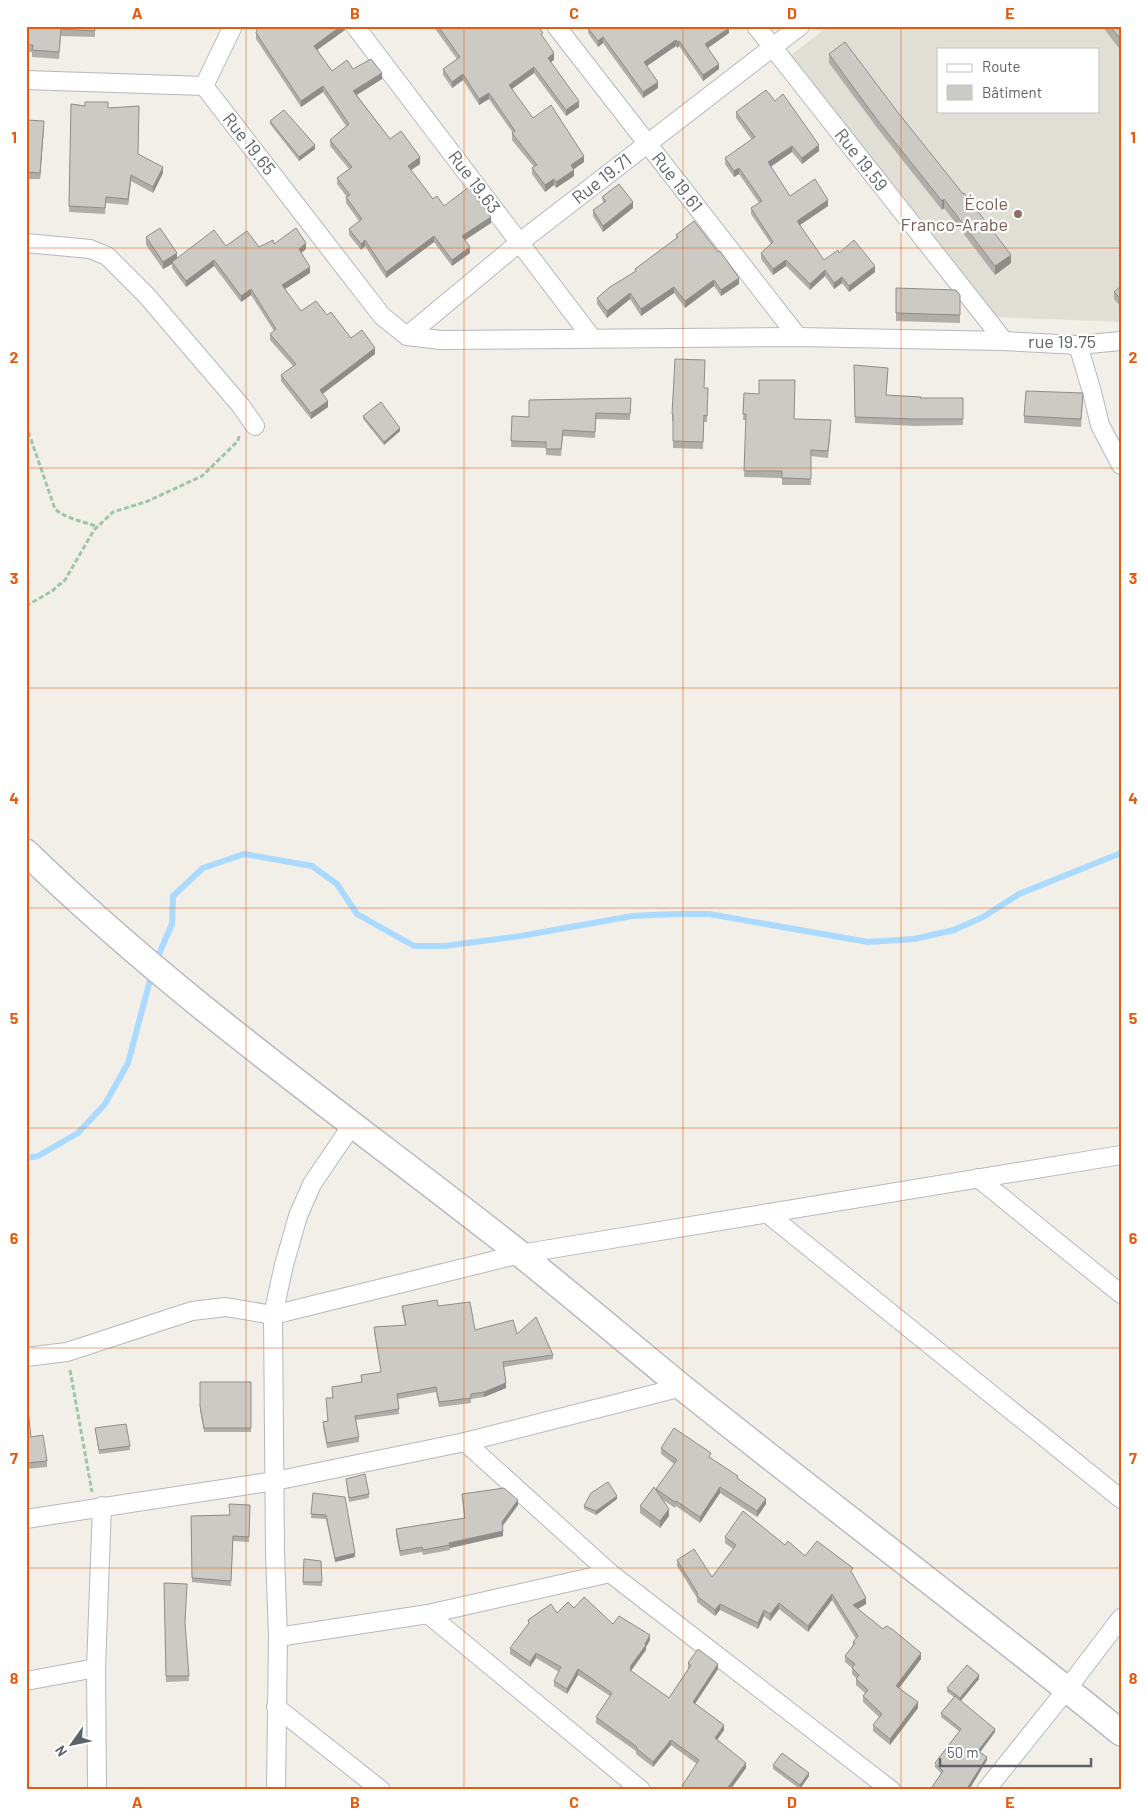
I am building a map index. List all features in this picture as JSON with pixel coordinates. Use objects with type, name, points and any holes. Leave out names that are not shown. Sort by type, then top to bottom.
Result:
[{"type":"street","points":[[26,80],[204,86],[234,26]]},
{"type":"street","name":"Rue 19.63","points":[[355,26],[592,338]]},
{"type":"street","name":"Rue 19.61","points":[[556,26],[798,337]]},
{"type":"street","name":"Rue 19.59","points":[[756,26],[1004,341]]},
{"type":"street","name":"Rue 19.71","points":[[407,336],[520,242],[800,26]]},
{"type":"street","name":"Rue 19.65","points":[[204,86],[382,316],[407,336]]},
{"type":"street","points":[[26,243],[90,250],[107,256],[146,296],[241,406],[254,426]]},
{"type":"street","name":"rue 19.75","points":[[407,336],[441,340],[798,337],[1004,341],[1078,345],[1121,341]]},
{"type":"street","points":[[1078,345],[1100,426],[1121,465]]},
{"type":"street","points":[[26,852],[60,884],[192,998],[352,1125],[520,1254],[682,1387],[1121,1733]]},
{"type":"street","points":[[276,1790],[278,1637],[275,1553],[273,1315],[284,1265],[298,1216],[312,1184],[352,1125]]},
{"type":"street","points":[[26,1357],[66,1352],[192,1311],[226,1306],[273,1315],[520,1254],[1121,1155]]},
{"type":"street","points":[[978,1178],[1121,1294]]},
{"type":"street","points":[[768,1214],[1121,1499]]},
{"type":"street","points":[[26,1518],[275,1481],[465,1442],[682,1387]]},
{"type":"street","points":[[465,1442],[610,1573],[891,1790]]},
{"type":"street","points":[[97,1790],[98,1507]]},
{"type":"street","points":[[278,1637],[428,1614],[610,1573]]},
{"type":"street","points":[[428,1614],[640,1790]]},
{"type":"street","points":[[986,1790],[1121,1618]]},
{"type":"street","points":[[26,1681],[96,1668]]},
{"type":"street","points":[[276,1708],[381,1790]]},
{"type":"path","points":[[26,606],[52,591],[65,580],[94,530],[113,512],[148,501],[202,476],[238,441],[241,406]]},
{"type":"path","points":[[26,425],[55,510],[64,517],[98,527]]},
{"type":"path","points":[[66,1352],[98,1507]]},
{"type":"shaded area","name":"École Franco-Arabe","points":[[829,26],[1121,26],[1121,322],[995,317],[791,55]]},
{"type":"building","points":[[26,26],[95,26],[95,31],[61,29],[59,52],[32,50],[33,45],[26,45]]},
{"type":"building","points":[[258,26],[341,26],[314,46],[332,71],[347,60],[353,69],[371,59],[382,73],[353,91],[390,139],[401,131],[420,157],[408,166],[433,199],[437,196],[444,206],[469,187],[491,217],[462,236],[470,247],[452,260],[434,236],[386,272],[365,240],[361,244],[349,229],[362,219],[346,197],[350,195],[337,178],[352,167],[330,140],[349,124],[323,86],[301,101],[256,33]]},
{"type":"building","points":[[438,26],[538,26],[554,53],[548,58],[579,101],[566,110],[534,67],[509,85],[533,118],[551,105],[584,156],[571,165],[574,170],[556,182],[554,179],[545,185],[532,168],[537,165],[512,133],[515,131],[489,93],[479,99],[463,74],[452,82],[443,69],[460,57]]},
{"type":"building","points":[[589,26],[728,26],[729,28],[705,44],[719,64],[703,75],[679,41],[677,42],[676,40],[644,62],[658,82],[643,92],[603,37],[598,41],[588,28]]},
{"type":"building","points":[[1110,26],[1121,26],[1121,40]]},
{"type":"building","points":[[845,42],[896,110],[964,193],[1011,255],[995,266],[944,199],[942,201],[878,121],[829,54]]},
{"type":"building","points":[[766,90],[775,101],[783,94],[819,145],[802,158],[792,146],[768,162],[790,196],[815,179],[828,200],[797,221],[824,260],[838,250],[839,253],[854,240],[875,266],[849,286],[842,277],[834,283],[825,270],[810,284],[786,260],[773,269],[761,253],[773,242],[751,208],[762,201],[739,168],[734,171],[725,158],[755,137],[736,112]]},
{"type":"building","points":[[85,102],[108,102],[108,108],[139,106],[138,154],[163,167],[153,187],[131,175],[128,199],[106,197],[105,208],[69,206],[71,104],[85,106]]},
{"type":"building","points":[[284,110],[315,145],[299,157],[270,121]]},
{"type":"building","points":[[26,120],[44,121],[40,173],[26,172]]},
{"type":"building","points":[[619,184],[633,202],[603,226],[593,210],[606,201],[602,197]]},
{"type":"building","points":[[694,221],[718,252],[720,251],[739,278],[721,290],[714,280],[685,301],[674,287],[641,309],[630,293],[607,311],[597,298],[610,287],[636,271],[635,269],[678,237],[676,235]]},
{"type":"building","points":[[160,228],[177,253],[163,262],[146,237]]},
{"type":"building","points":[[296,228],[306,243],[299,249],[310,267],[282,285],[301,311],[316,301],[327,315],[331,312],[351,338],[362,330],[375,348],[320,390],[328,401],[311,413],[281,375],[296,364],[270,334],[276,329],[251,289],[241,296],[214,260],[186,281],[172,262],[214,230],[226,246],[247,231],[259,247],[273,240],[274,244]]},
{"type":"building","points":[[1121,286],[1121,299],[1114,292]]},
{"type":"building","points":[[896,288],[956,290],[960,295],[960,315],[896,313]]},
{"type":"building","points":[[675,359],[705,360],[704,388],[708,388],[707,416],[704,415],[703,442],[673,441],[672,414]]},
{"type":"building","points":[[854,365],[888,368],[886,395],[920,398],[963,398],[963,419],[855,417]]},
{"type":"building","points":[[759,380],[795,380],[794,419],[831,420],[828,451],[811,450],[811,479],[782,478],[782,471],[744,471],[746,414],[743,414],[744,393],[759,394]]},
{"type":"building","points":[[1026,391],[1083,393],[1081,419],[1024,416]]},
{"type":"building","points":[[631,398],[630,414],[596,413],[595,432],[563,430],[561,449],[546,449],[546,442],[511,441],[512,416],[529,417],[529,400]]},
{"type":"building","points":[[381,402],[400,428],[384,442],[363,416]]},
{"type":"building","points":[[437,1300],[438,1306],[470,1302],[475,1330],[513,1320],[517,1334],[536,1317],[553,1355],[503,1362],[506,1383],[484,1392],[471,1394],[471,1398],[439,1402],[436,1387],[397,1394],[399,1409],[355,1416],[359,1437],[327,1443],[323,1422],[328,1421],[326,1398],[333,1398],[332,1387],[362,1382],[361,1375],[381,1372],[374,1327],[406,1325],[402,1306]]},
{"type":"building","points":[[200,1382],[251,1382],[251,1428],[204,1428],[200,1406]]},
{"type":"building","points":[[26,1391],[31,1437],[43,1435],[47,1461],[26,1463]]},
{"type":"building","points":[[126,1424],[130,1446],[99,1450],[95,1428]]},
{"type":"building","points":[[674,1428],[711,1453],[709,1457],[738,1476],[737,1478],[766,1499],[757,1511],[720,1487],[700,1517],[656,1489],[677,1460],[661,1448]]},
{"type":"building","points":[[365,1474],[369,1494],[349,1498],[346,1479]]},
{"type":"building","points":[[608,1482],[617,1496],[596,1511],[584,1506],[591,1493]]},
{"type":"building","points":[[654,1487],[669,1509],[660,1521],[640,1506]]},
{"type":"building","points":[[504,1488],[518,1500],[502,1522],[503,1531],[449,1543],[450,1545],[423,1550],[422,1547],[400,1551],[396,1529],[465,1518],[462,1494]]},
{"type":"building","points":[[313,1493],[345,1497],[355,1553],[335,1558],[326,1515],[311,1514]]},
{"type":"building","points":[[229,1504],[250,1505],[249,1537],[233,1536],[231,1581],[192,1578],[191,1516],[230,1515]]},
{"type":"building","points":[[743,1511],[785,1545],[788,1541],[805,1556],[817,1541],[853,1568],[851,1571],[866,1598],[853,1605],[883,1629],[886,1626],[892,1629],[921,1653],[896,1686],[918,1702],[890,1739],[873,1725],[882,1714],[863,1696],[868,1690],[856,1679],[859,1675],[852,1668],[855,1664],[845,1656],[858,1636],[832,1594],[808,1626],[779,1603],[770,1614],[764,1610],[758,1623],[720,1604],[715,1610],[697,1596],[698,1594],[677,1560],[694,1549],[712,1577],[736,1545],[725,1537]]},
{"type":"building","points":[[304,1559],[321,1561],[322,1582],[303,1582]]},
{"type":"building","points":[[164,1583],[187,1584],[185,1623],[189,1676],[166,1676]]},
{"type":"building","points":[[584,1597],[613,1624],[619,1616],[650,1635],[630,1670],[669,1698],[691,1665],[688,1663],[698,1649],[718,1664],[693,1702],[724,1725],[715,1738],[746,1763],[726,1790],[687,1790],[682,1786],[699,1760],[671,1740],[653,1762],[637,1747],[596,1717],[612,1693],[578,1669],[567,1689],[554,1681],[561,1667],[536,1653],[530,1662],[510,1648],[529,1623],[528,1620],[551,1604],[557,1613],[568,1602],[574,1608]]},
{"type":"building","points":[[967,1665],[979,1675],[960,1698],[947,1688]]},
{"type":"building","points":[[955,1696],[995,1729],[978,1751],[987,1757],[966,1790],[959,1790],[955,1787],[953,1790],[937,1790],[932,1787],[943,1771],[935,1763],[961,1729],[941,1713]]},
{"type":"building","points":[[782,1753],[809,1773],[800,1785],[773,1765]]},
{"type":"waterway","points":[[156,961],[172,924],[173,896],[203,868],[244,854],[312,866],[337,884],[357,914],[414,946],[444,946],[521,936],[632,916],[674,914],[709,914],[868,942],[914,939],[954,930],[983,917],[1019,894],[1121,853]]},
{"type":"waterway","points":[[26,1158],[38,1156],[78,1133],[105,1104],[128,1063],[152,973]]},
{"type":"place","name":"École Franco-Arabe","points":[[1018,214]]}]
